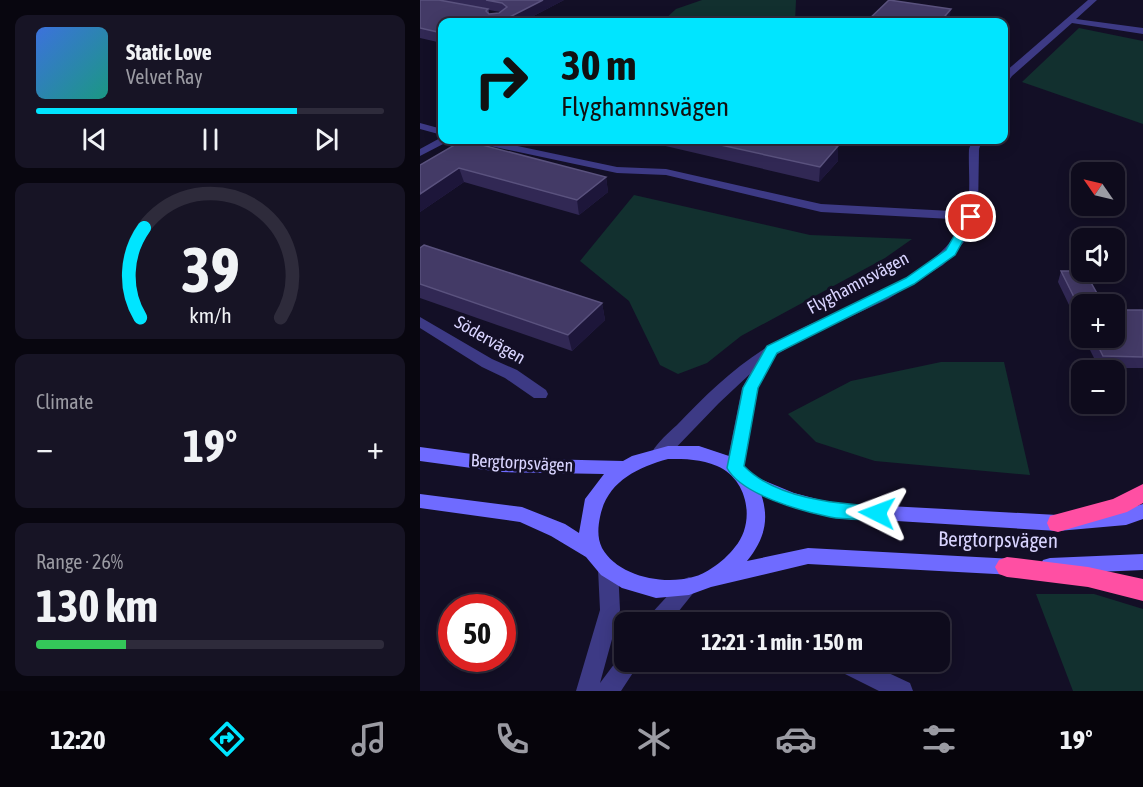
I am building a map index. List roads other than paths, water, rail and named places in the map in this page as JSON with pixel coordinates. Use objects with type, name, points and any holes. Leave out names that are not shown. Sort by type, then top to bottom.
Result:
[{"type":"highway","points":[[1058,523],[1119,506],[1143,493]]},
{"type":"highway","points":[[1006,567],[1089,577],[1143,590]]},
{"type":"main road","name":"Bergtorpsvägen","points":[[1143,511],[1126,517],[1058,523],[832,510],[791,499],[742,475],[718,458],[688,451],[661,452],[624,468],[600,490],[590,510],[588,531],[594,551],[608,569],[629,582],[656,589],[689,586],[711,578],[808,556],[1006,567],[1143,562]]},
{"type":"main road","name":"Bergtorpsvägen","points":[[420,454],[501,465],[624,468]]},
{"type":"main road","name":"Bergtorpsvägen","points":[[711,578],[735,562],[750,542],[758,520],[756,500],[742,475]]},
{"type":"main road","name":"Bergtorpsvägen","points":[[420,501],[522,515],[558,530],[594,551]]},
{"type":"street","points":[[1008,77],[1093,0]]},
{"type":"street","points":[[1069,20],[1143,31]]},
{"type":"street","points":[[420,126],[438,131]]},
{"type":"street","points":[[420,153],[438,143]]},
{"type":"street","points":[[494,144],[605,168],[666,172],[821,208],[951,215]]},
{"type":"street","name":"Flyghamnsvägen","points":[[661,452],[731,381],[772,350],[910,281],[951,252],[971,217],[976,144]]},
{"type":"street","name":"Södervägen","points":[[420,322],[487,363],[512,374],[540,394]]},
{"type":"street","points":[[742,475],[750,388],[772,350]]},
{"type":"street","points":[[587,691],[610,610],[608,569]]},
{"type":"street","points":[[666,612],[689,586]]},
{"type":"street","points":[[608,691],[622,672]]},
{"type":"street","points":[[863,672],[902,691]]}]
